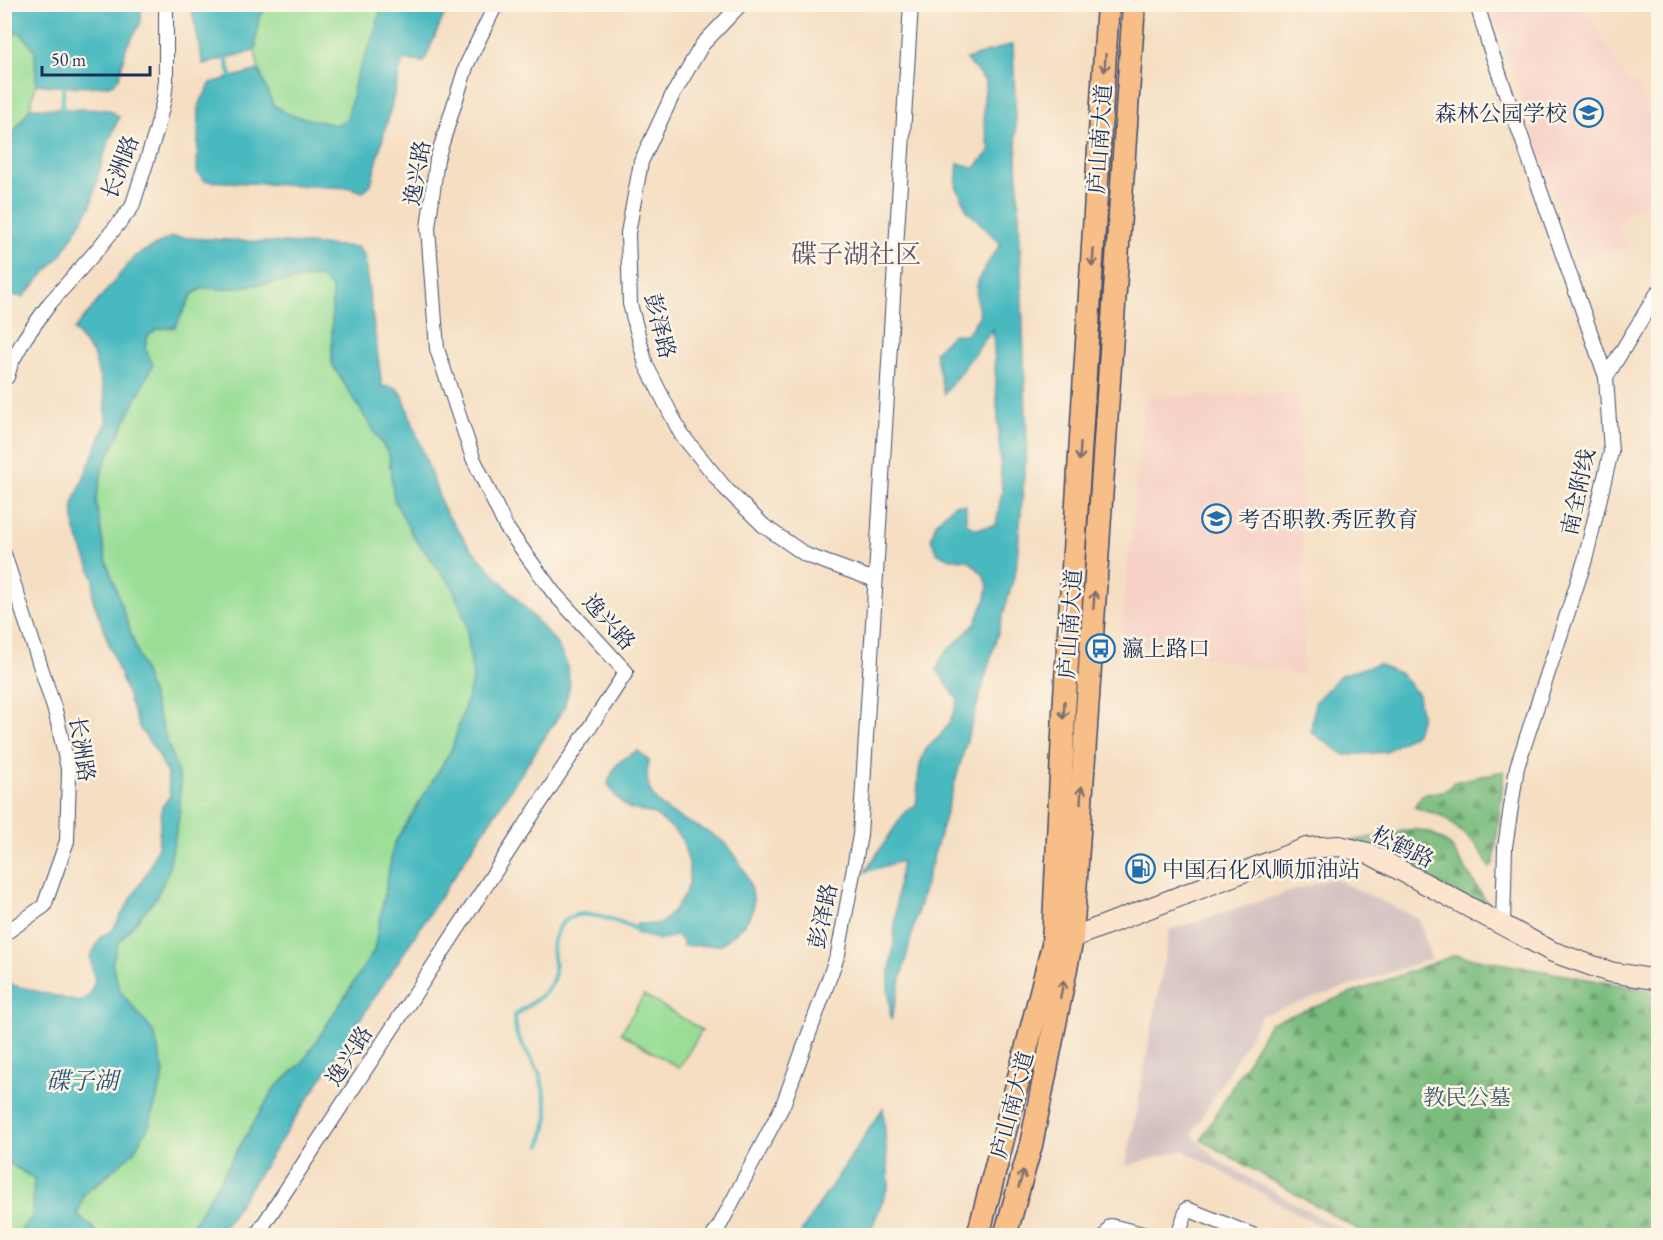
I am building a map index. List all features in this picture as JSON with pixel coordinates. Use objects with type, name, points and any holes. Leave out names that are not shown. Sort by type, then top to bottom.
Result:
[{"type":"highway","name":"庐山南大道","points":[[978,1236],[1063,942],[1064,712],[1108,4]]},
{"type":"highway","name":"庐山南大道","points":[[1008,1235],[1031,1145],[1063,942],[1134,4]]},
{"type":"main road","name":"松鹤路","points":[[1063,942],[1306,848],[1339,846],[1368,853],[1553,952],[1610,972],[1659,980]]},
{"type":"street","name":"长洲路","points":[[7,377],[11,363],[25,338],[50,303],[132,207],[164,99],[166,4]]},
{"type":"street","name":"逸兴路","points":[[256,1236],[626,672],[553,592],[506,527],[473,458],[437,349],[428,228],[437,159],[468,64],[496,4]]},
{"type":"street","name":"彭泽路","points":[[741,4],[702,45],[672,96],[641,162],[628,233],[630,304],[646,365],[681,434],[726,489],[764,526],[806,555],[875,580]]},
{"type":"street","name":"彭泽路","points":[[713,1236],[783,1105],[838,954],[860,835],[911,4]]},
{"type":"street","name":"南全附线","points":[[1478,4],[1489,45],[1606,377],[1611,453],[1585,560],[1517,767],[1505,847],[1503,926]]},
{"type":"street","points":[[1606,377],[1659,292]]},
{"type":"street","name":"长洲路","points":[[4,554],[56,714],[69,773],[68,842],[44,906],[4,934]]},
{"type":"street","points":[[1178,1236],[1187,1209],[1255,1236]]},
{"type":"street","points":[[1106,1236],[1112,1226],[1151,1236]]},
{"type":"shaded area","name":"森林公园学校","points":[[1490,5],[1583,5],[1627,80],[1639,85],[1658,141],[1658,202],[1629,210],[1618,228],[1626,246],[1577,260]]},
{"type":"shaded area","name":"考否职教·秀匠教育","points":[[1301,393],[1304,675],[1120,642],[1145,397]]},
{"type":"shaded area","points":[[1333,878],[1419,919],[1431,959],[1262,1015],[1192,1134],[1217,1160],[1352,1235],[1320,1235],[1322,1227],[1183,1150],[1126,1166],[1170,930]]},
{"type":"green space","points":[[270,5],[382,5],[374,36],[356,78],[348,120],[335,125],[290,115],[273,105],[259,70],[255,51],[259,16]]},
{"type":"green space","points":[[5,32],[21,33],[35,51],[36,84],[30,108],[5,146]]},
{"type":"green space","points":[[319,277],[332,288],[332,364],[389,455],[394,500],[413,536],[452,586],[466,622],[473,679],[452,749],[394,844],[374,951],[303,1062],[274,1089],[187,1235],[98,1235],[77,1215],[85,1193],[106,1178],[149,1126],[164,1073],[154,1033],[120,991],[112,964],[118,943],[156,898],[168,872],[180,811],[180,780],[105,556],[96,500],[103,466],[152,365],[145,348],[147,336],[157,329],[175,327],[193,294],[203,288],[223,289]]},
{"type":"green space","points":[[1504,771],[1494,862],[1490,868],[1476,844],[1442,816],[1414,807],[1422,795],[1447,790],[1454,782]]},
{"type":"green space","points":[[1414,829],[1431,833],[1450,845],[1492,911],[1351,841]]},
{"type":"green space","name":"教民公墓","points":[[1455,955],[1658,992],[1658,1235],[1368,1235],[1201,1140],[1270,1023]]},
{"type":"green space","points":[[644,995],[702,1030],[679,1068],[621,1033]]},
{"type":"green space","points":[[4,1160],[34,1179],[32,1217],[17,1235],[5,1235]]},
{"type":"water","points":[[4,5],[141,5],[141,22],[126,48],[119,78],[112,85],[74,87],[36,84],[35,51],[21,33],[5,32]]},
{"type":"water","points":[[191,5],[270,5],[259,16],[255,51],[203,64]]},
{"type":"water","points":[[382,5],[448,5],[424,62],[403,60],[371,184],[363,192],[351,188],[205,181],[197,172],[199,105],[211,83],[259,70],[273,105],[290,115],[335,125],[347,120],[356,78],[374,36]]},
{"type":"water","points":[[1013,44],[1027,444],[1016,570],[916,917],[891,1020],[888,986],[902,861],[865,872],[905,812],[916,805],[919,770],[923,756],[927,748],[946,729],[958,700],[937,670],[942,656],[975,624],[986,598],[988,585],[982,573],[968,560],[951,559],[937,553],[931,539],[936,523],[955,504],[966,505],[966,523],[976,529],[996,525],[1002,491],[993,329],[944,394],[935,352],[953,334],[967,335],[980,315],[976,294],[977,285],[983,270],[1001,244],[967,210],[956,185],[958,163],[975,168],[990,150],[984,116],[986,82],[966,59]]},
{"type":"water","points":[[30,108],[109,110],[119,117],[103,157],[91,205],[62,254],[23,297],[5,294],[5,146]]},
{"type":"water","name":"碟子湖","points":[[171,237],[357,247],[364,255],[382,386],[396,388],[402,394],[444,510],[469,546],[555,641],[566,662],[570,684],[564,708],[219,1235],[187,1235],[274,1089],[303,1062],[374,951],[394,844],[452,749],[473,679],[466,622],[452,586],[413,536],[394,500],[389,455],[332,364],[332,288],[319,277],[223,289],[203,288],[192,294],[175,327],[157,329],[148,336],[145,348],[153,365],[103,466],[96,500],[105,556],[180,780],[180,811],[168,872],[156,898],[118,943],[112,964],[120,991],[154,1033],[164,1073],[149,1126],[133,1153],[85,1193],[77,1215],[98,1235],[17,1235],[32,1217],[34,1179],[5,1160],[5,983],[78,1002],[89,996],[95,981],[90,958],[101,936],[112,931],[149,869],[158,846],[162,807],[170,796],[167,774],[158,754],[139,727],[93,600],[94,579],[75,530],[73,504],[106,423],[105,397],[93,354],[74,330],[135,256]]},
{"type":"water","points":[[1378,664],[1401,674],[1418,695],[1421,716],[1416,733],[1385,752],[1345,755],[1311,732],[1315,702],[1341,675]]},
{"type":"water","points":[[638,751],[649,761],[647,778],[651,792],[659,803],[670,812],[722,841],[734,853],[744,871],[752,890],[753,907],[740,929],[720,945],[683,946],[683,941],[676,936],[659,940],[636,933],[637,924],[660,924],[671,914],[684,896],[689,883],[689,863],[682,840],[672,828],[654,814],[628,808],[616,797],[608,784],[618,763]]},
{"type":"water","points":[[883,1108],[889,1184],[869,1235],[799,1235]]},
{"type":"waterway","points":[[224,53],[233,82]]},
{"type":"waterway","points":[[62,113],[64,82]]},
{"type":"waterway","points":[[541,1145],[548,1118],[546,1102],[540,1075],[517,1035],[514,1017],[543,994],[551,984],[555,972],[554,939],[560,926],[569,918],[580,915],[605,917],[641,931]]},
{"type":"place","name":"森林公园学校","points":[[1588,113]]},
{"type":"place","name":"考否职教·秀匠教育","points":[[1217,519]]},
{"type":"place","name":"瀛上路口","points":[[1101,648]]},
{"type":"place","name":"中国石化风顺加油站","points":[[1141,869]]},
{"type":"district","name":"碟子湖社区","points":[[856,254]]}]
